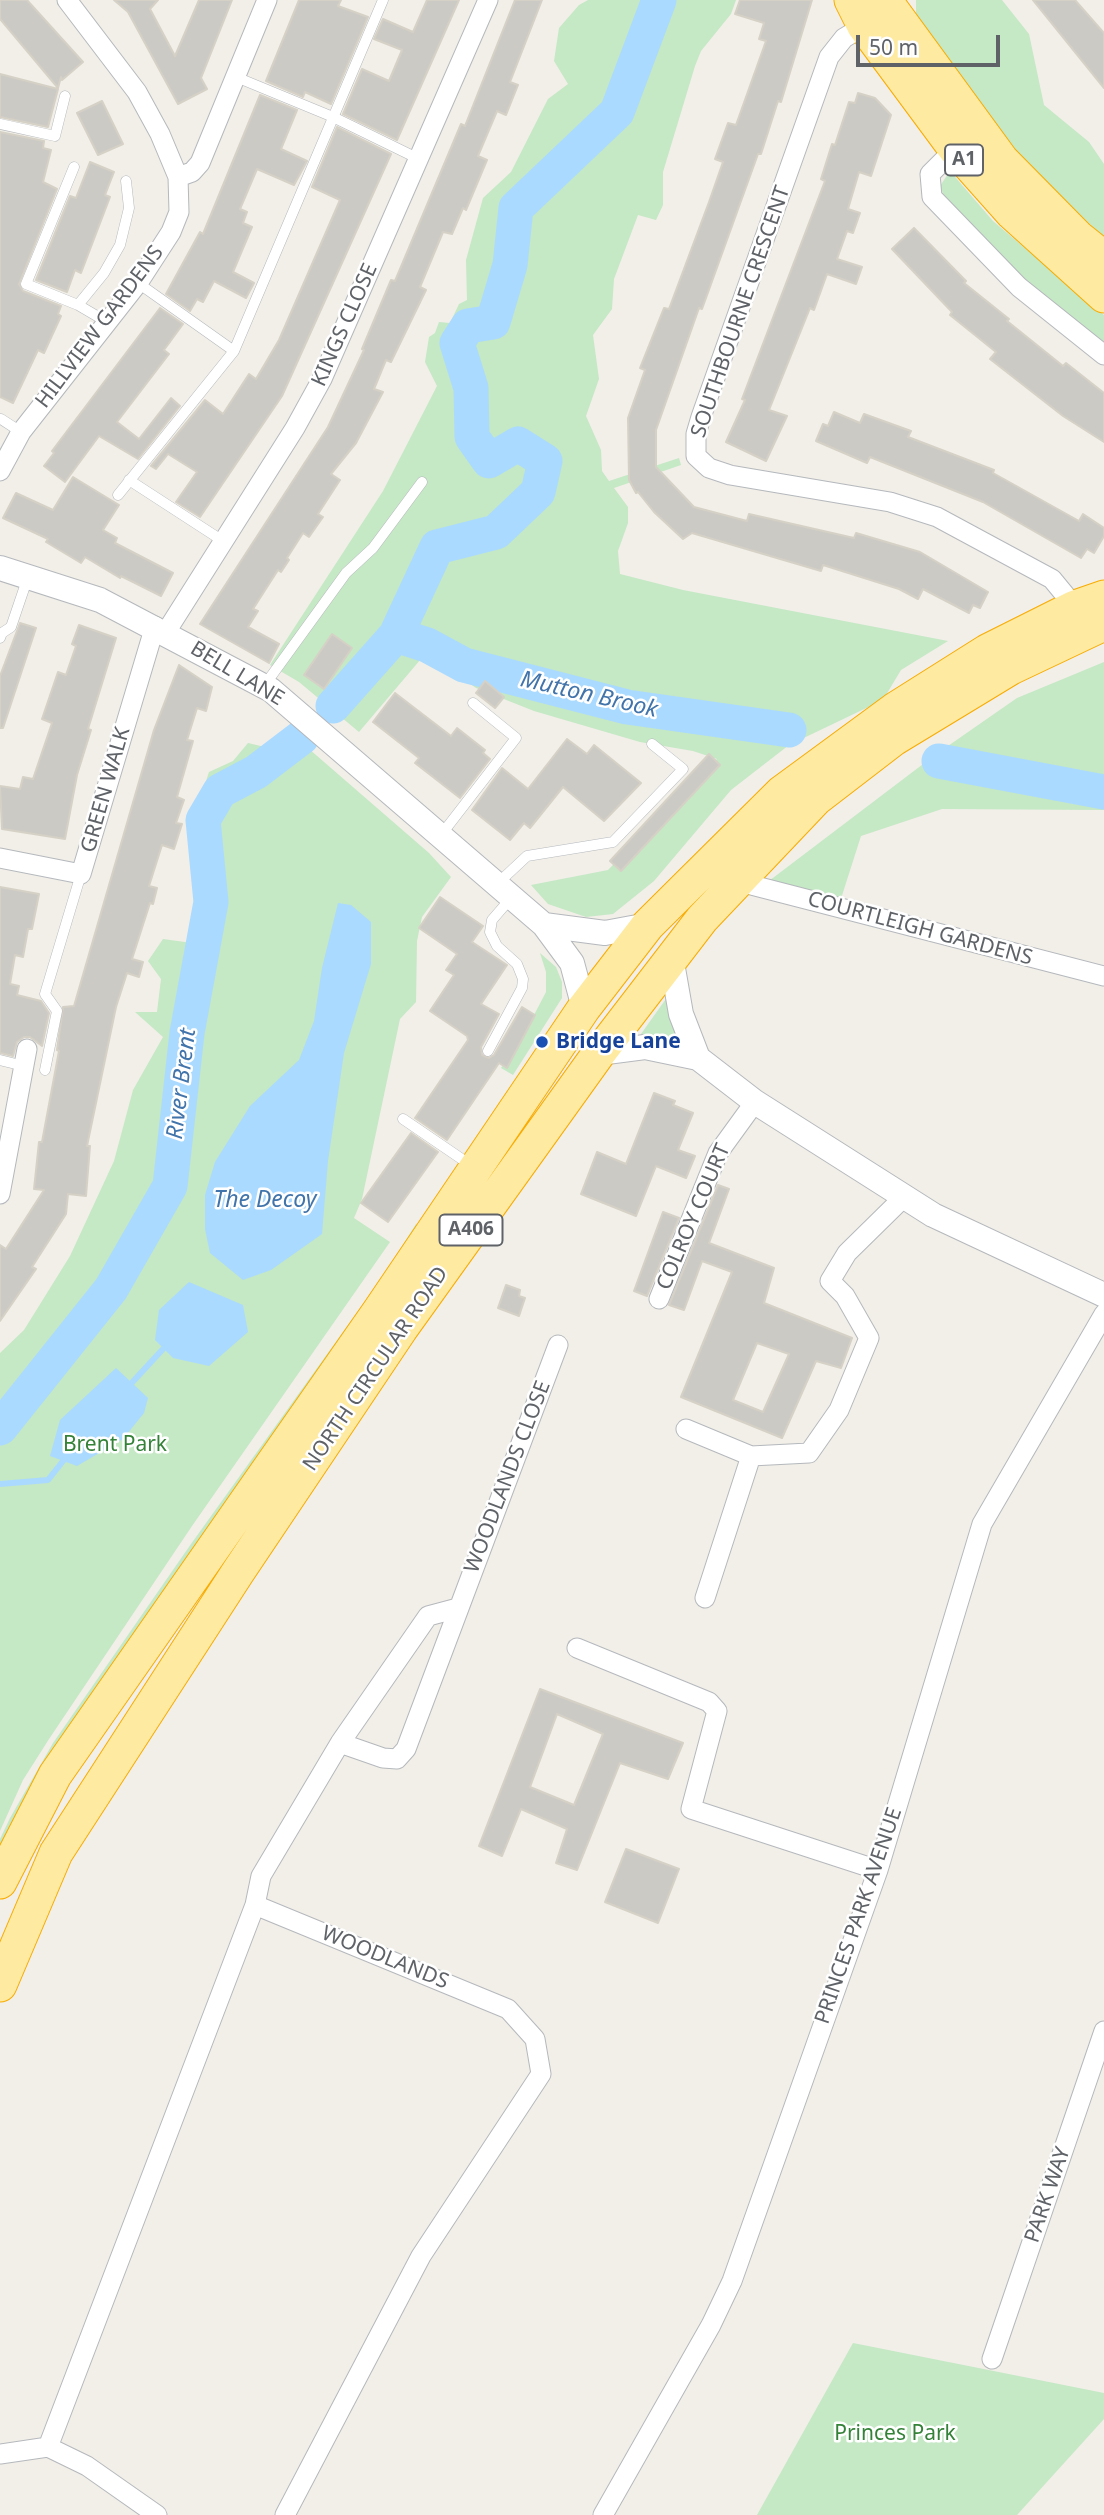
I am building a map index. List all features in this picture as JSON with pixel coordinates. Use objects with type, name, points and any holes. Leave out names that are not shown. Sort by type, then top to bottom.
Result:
[{"type":"highway","name":"A1","points":[[884,0],[1002,160],[1078,237],[1104,258]]},
{"type":"highway","name":"A1","points":[[857,13],[955,149],[1012,213],[1104,296]]},
{"type":"highway","name":"NORTH CIRCULAR ROAD","points":[[0,1882],[55,1775],[584,1008],[648,925],[782,792],[895,709],[986,650],[1089,602]]},
{"type":"highway","name":"NORTH CIRCULAR ROAD","points":[[0,1985],[63,1842],[401,1329],[671,957],[736,881],[816,799],[894,739],[1011,668],[1104,624]]},
{"type":"street","name":"HILLVIEW GARDENS","points":[[0,471],[21,432],[138,283],[171,232],[179,212],[178,177],[160,134],[136,92],[66,0]]},
{"type":"street","points":[[178,177],[192,172],[200,163],[267,0]]},
{"type":"street","name":"KINGS CLOSE","points":[[160,629],[223,541],[295,428],[321,379],[488,0]]},
{"type":"street","name":"SOUTHBOURNE CRESCENT","points":[[857,13],[844,38],[829,57],[701,416],[696,434],[696,456],[709,468],[730,475],[890,502],[937,517],[1089,602]]},
{"type":"street","points":[[955,149],[930,174],[932,197],[1019,287],[1104,355]]},
{"type":"street","name":"BELL LANE","points":[[0,568],[100,600],[160,629],[264,686],[330,739],[440,836]]},
{"type":"street","name":"GREEN WALK","points":[[0,858],[81,874],[160,629]]},
{"type":"street","points":[[440,836],[544,925],[572,962],[584,1008]]},
{"type":"street","name":"COURTLEIGH GARDENS","points":[[736,881],[1104,976]]},
{"type":"street","points":[[544,925],[605,933],[648,925]]},
{"type":"street","points":[[671,957],[681,1014],[698,1058]]},
{"type":"street","points":[[599,1053],[645,1046],[698,1058],[755,1102],[933,1215],[1104,1294]]},
{"type":"street","points":[[0,1194],[26,1058]]},
{"type":"street","name":"COLROY COURT","points":[[659,1299],[718,1153],[755,1102]]},
{"type":"street","points":[[686,1429],[751,1456],[810,1453],[839,1410],[869,1338],[845,1296],[830,1281],[847,1253],[905,1196]]},
{"type":"street","name":"PRINCES PARK AVENUE","points":[[603,2515],[727,2292],[878,1870],[982,1524],[1104,1314]]},
{"type":"street","name":"WOODLANDS CLOSE","points":[[340,1743],[383,1758],[397,1759],[406,1749],[558,1345]]},
{"type":"street","points":[[705,1598],[751,1456]]},
{"type":"street","points":[[48,2446],[255,1905],[261,1876],[340,1743],[428,1616],[458,1608]]},
{"type":"street","points":[[578,1648],[709,1702],[717,1711],[691,1810],[878,1870]]},
{"type":"street","name":"WOODLANDS","points":[[255,1905],[509,2009],[535,2039],[541,2074],[421,2256],[285,2515]]},
{"type":"street","name":"PARK WAY","points":[[992,2359],[1104,2031]]},
{"type":"street","points":[[0,2454],[48,2446],[88,2466],[157,2515]]},
{"type":"lane","points":[[118,495],[234,351],[383,0]]},
{"type":"lane","points":[[236,77],[333,117],[419,159]]},
{"type":"lane","points":[[0,124],[55,136],[65,96]]},
{"type":"lane","points":[[74,167],[26,284],[78,305],[107,322]]},
{"type":"lane","points":[[78,305],[104,273],[120,245],[130,208],[126,181]]},
{"type":"lane","points":[[138,283],[234,351]]},
{"type":"lane","points":[[1,419],[21,432]]},
{"type":"lane","points":[[129,480],[223,541]]},
{"type":"lane","points":[[264,686],[346,573],[373,548],[422,482]]},
{"type":"lane","points":[[0,638],[2,633],[11,627],[29,576]]},
{"type":"lane","points":[[440,836],[516,737],[473,703]]},
{"type":"lane","points":[[488,1051],[522,988],[517,964],[497,946],[490,932],[504,891],[527,856],[613,842],[683,769],[652,744]]},
{"type":"lane","points":[[45,1070],[57,1011],[46,994],[81,874]]},
{"type":"lane","points":[[0,1060],[26,1058]]},
{"type":"lane","points":[[403,1119],[476,1168]]},
{"type":"green space","points":[[588,0],[736,0],[731,14],[701,51],[695,66],[663,172],[663,205],[656,220],[638,215],[614,279],[612,309],[593,335],[599,379],[586,416],[601,450],[602,471],[609,481],[679,458],[681,465],[614,488],[628,507],[628,523],[618,551],[620,574],[683,590],[948,641],[901,670],[883,700],[789,745],[731,790],[654,881],[613,914],[586,917],[548,904],[531,885],[608,870],[717,759],[693,751],[640,742],[534,711],[476,688],[426,653],[359,732],[299,682],[270,665],[383,491],[437,386],[425,362],[429,337],[435,333],[439,322],[450,323],[459,304],[467,300],[466,260],[483,198],[511,172],[548,99],[568,84],[554,61],[559,28],[579,5]]},
{"type":"green space","points":[[916,0],[1002,0],[1029,34],[1044,105],[1089,142],[1104,164],[1104,238],[1022,158],[963,87],[916,18]]},
{"type":"green space","points":[[950,171],[993,221],[1104,315],[1104,344],[1007,266],[947,203],[940,186]]},
{"type":"green space","points":[[1104,662],[1104,810],[942,809],[861,836],[838,908],[761,887],[935,755],[1017,698]]},
{"type":"green space","name":"Brent Park","points":[[286,729],[429,853],[451,877],[422,917],[417,941],[416,1002],[400,1019],[362,1199],[354,1218],[390,1242],[192,1526],[49,1739],[23,1780],[0,1831],[0,1353],[24,1330],[70,1256],[114,1161],[133,1090],[163,1037],[135,1012],[157,1012],[161,979],[148,961],[163,939],[192,943],[196,937],[204,908],[195,814],[209,772],[233,761],[248,743],[269,748]]},
{"type":"green space","points":[[540,953],[556,967],[562,982],[562,998],[513,1075],[501,1068],[522,1038],[546,992],[546,972]]},
{"type":"green space","points":[[668,996],[680,1045],[636,1041]]},
{"type":"green space","points":[[416,1224],[420,1227],[0,1853],[0,1839],[10,1818],[53,1743],[191,1544],[383,1276]]},
{"type":"green space","name":"Princes Park","points":[[853,2343],[1104,2393],[1104,2419],[1017,2515],[757,2515]]},
{"type":"water","name":"The Decoy","points":[[338,903],[351,905],[371,922],[371,964],[344,1053],[328,1161],[322,1234],[271,1270],[243,1280],[210,1253],[205,1229],[205,1195],[215,1162],[250,1106],[299,1060],[314,1021],[322,968]]},
{"type":"water","points":[[189,1282],[243,1305],[248,1332],[209,1366],[173,1358],[155,1340],[159,1310]]},
{"type":"water","points":[[116,1368],[148,1398],[144,1413],[123,1439],[77,1466],[50,1456],[60,1420]]},
{"type":"building","points":[[0,0],[27,0],[83,62],[62,80],[61,77],[58,88],[0,19]]},
{"type":"building","points":[[114,0],[158,0],[150,9],[175,56],[199,0],[232,0],[201,78],[207,89],[178,104],[128,12]]},
{"type":"building","points":[[299,0],[341,0],[338,6],[368,17],[331,104],[305,92],[303,97],[266,81]]},
{"type":"building","points":[[427,0],[459,0],[397,140],[343,114],[362,69],[389,81],[402,50],[374,39],[383,19],[413,32]]},
{"type":"building","points":[[515,0],[542,0],[510,82],[518,85],[506,115],[497,111],[478,156],[487,160],[466,210],[463,208],[452,234],[443,232],[420,287],[426,290],[391,362],[386,360],[374,389],[383,392],[356,443],[331,474],[340,480],[318,514],[323,517],[309,537],[303,533],[287,558],[289,560],[281,572],[278,570],[253,609],[258,611],[248,627],[279,644],[269,663],[200,624],[328,427],[364,350],[362,349],[391,280],[395,281],[461,124],[465,126]]},
{"type":"building","points":[[740,0],[812,0],[781,102],[778,101],[761,154],[758,154],[702,309],[699,308],[656,430],[656,467],[694,507],[747,521],[749,514],[854,538],[856,533],[920,552],[988,592],[980,608],[973,605],[969,613],[923,589],[918,599],[899,589],[823,565],[821,571],[692,533],[683,539],[654,512],[638,492],[636,493],[629,480],[628,418],[645,370],[640,368],[664,308],[669,309],[709,202],[723,162],[715,159],[728,123],[736,125],[766,41],[759,39],[764,23],[735,14]]},
{"type":"building","points":[[1033,0],[1075,0],[1104,33],[1104,88]]},
{"type":"building","points":[[0,74],[58,89],[48,127],[0,117]]},
{"type":"building","points":[[858,93],[875,98],[891,115],[871,176],[859,172],[848,209],[860,213],[853,233],[847,231],[837,259],[862,267],[856,284],[827,274],[814,310],[810,308],[769,410],[787,416],[766,461],[726,442],[745,400],[742,399],[825,181],[821,179],[832,144],[835,145],[849,102],[855,103]]},
{"type":"building","points":[[260,95],[297,110],[281,149],[307,161],[294,185],[257,169],[240,209],[247,212],[243,223],[252,227],[233,272],[254,283],[246,298],[214,281],[203,302],[197,299],[190,311],[166,294],[200,232],[203,234]]},
{"type":"building","points":[[102,101],[123,144],[98,155],[77,113]]},
{"type":"building","points":[[337,127],[391,154],[282,396],[200,517],[176,502],[197,472],[168,454],[156,469],[151,466],[205,400],[223,414],[249,374],[256,379],[279,340],[340,200],[312,187]]},
{"type":"building","points":[[0,132],[44,141],[43,148],[51,150],[43,182],[57,189],[19,284],[23,291],[61,306],[58,314],[61,316],[44,353],[38,350],[13,403],[0,397]]},
{"type":"building","points":[[90,162],[114,172],[105,195],[110,197],[81,273],[75,270],[67,292],[36,280],[70,196],[76,198]]},
{"type":"building","points":[[914,228],[966,281],[964,283],[1009,319],[1007,321],[1063,366],[1066,363],[1104,393],[1104,442],[1063,416],[990,359],[996,352],[950,315],[952,312],[892,249]]},
{"type":"building","points":[[160,308],[183,324],[164,350],[169,354],[117,422],[139,439],[171,398],[180,406],[138,459],[99,436],[65,482],[44,466],[54,453],[52,451]]},
{"type":"building","points":[[834,412],[860,423],[864,414],[911,431],[908,437],[994,470],[993,473],[1079,521],[1083,514],[1104,528],[1104,536],[1094,553],[1087,549],[1081,558],[983,502],[870,457],[867,463],[816,441],[823,424],[828,426]]},
{"type":"building","points":[[73,477],[119,505],[103,530],[117,538],[115,543],[173,573],[161,596],[121,576],[120,578],[85,557],[81,563],[46,542],[48,539],[3,518],[16,493],[53,510]]},
{"type":"building","points":[[20,623],[36,628],[3,728],[0,728],[0,676]]},
{"type":"building","points":[[79,625],[116,638],[88,729],[91,730],[77,775],[65,839],[2,829],[0,786],[20,789],[23,777],[33,779],[52,723],[42,719],[58,672],[66,675],[76,646],[72,644]]},
{"type":"building","points":[[332,634],[352,648],[324,689],[304,675]]},
{"type":"building","points":[[179,665],[212,687],[206,711],[197,708],[187,740],[193,741],[177,797],[184,800],[176,823],[182,824],[174,849],[162,845],[149,886],[157,888],[132,959],[143,962],[139,977],[127,973],[116,1007],[87,1146],[90,1146],[86,1196],[68,1194],[66,1214],[32,1267],[36,1269],[0,1321],[0,1245],[6,1249],[44,1190],[34,1189],[39,1142],[42,1142],[59,1051],[63,1007],[74,1006],[154,730]]},
{"type":"building","points":[[485,681],[504,697],[495,708],[476,693]]},
{"type":"building","points":[[395,693],[451,736],[457,728],[485,750],[483,753],[490,759],[460,798],[415,763],[419,758],[373,722]]},
{"type":"building","points":[[567,739],[587,754],[594,745],[641,783],[604,821],[563,787],[530,828],[524,823],[510,840],[472,810],[502,768],[528,789]]},
{"type":"building","points":[[709,754],[720,765],[621,871],[610,861]]},
{"type":"building","points":[[0,887],[39,894],[23,957],[15,955],[10,984],[19,986],[17,995],[41,1001],[49,1013],[42,1046],[30,1037],[24,1037],[17,1042],[13,1056],[0,1053]]},
{"type":"building","points":[[440,897],[483,926],[472,942],[507,965],[481,1004],[499,1014],[481,1047],[482,1055],[489,1058],[494,1055],[522,1007],[535,1015],[507,1068],[499,1063],[447,1140],[415,1118],[468,1040],[467,1036],[430,1011],[454,975],[446,970],[457,954],[419,928]]},
{"type":"building","points":[[654,1093],[675,1101],[673,1105],[693,1113],[678,1150],[695,1156],[686,1178],[656,1166],[636,1216],[581,1194],[597,1152],[626,1164]]},
{"type":"building","points":[[411,1133],[438,1152],[388,1222],[361,1203]]},
{"type":"building","points":[[718,1185],[729,1189],[709,1243],[774,1268],[764,1303],[852,1338],[841,1368],[816,1361],[782,1438],[681,1397],[732,1272],[702,1261],[684,1310],[669,1305]],"holes":[[[757,1343],[789,1354],[763,1412],[733,1400]]]},
{"type":"building","points":[[663,1212],[679,1218],[647,1296],[634,1291]]},
{"type":"building","points":[[506,1285],[520,1290],[519,1296],[525,1298],[519,1316],[498,1308]]},
{"type":"building","points":[[540,1689],[683,1743],[668,1779],[620,1763],[577,1870],[556,1863],[567,1829],[521,1809],[502,1856],[479,1846]],"holes":[[[557,1714],[603,1734],[574,1805],[530,1787]]]},
{"type":"building","points":[[626,1849],[679,1869],[658,1923],[605,1902]]},
{"type":"waterway","points":[[333,706],[396,635],[437,547],[496,532],[538,492],[545,461],[518,444],[489,461],[472,437],[471,388],[457,343],[468,326],[493,322],[510,265],[516,208],[617,112],[659,0]]},
{"type":"waterway","name":"Mutton Brook","points":[[396,635],[427,645],[464,665],[627,707],[789,730]]},
{"type":"waterway","name":"River Brent","points":[[0,1428],[111,1289],[170,1186],[187,1033],[211,902],[203,820],[220,791],[256,772],[302,737]]},
{"type":"waterway","name":"Mutton Brook","points":[[939,761],[1104,792]]},
{"type":"waterway","points":[[127,1388],[163,1349]]},
{"type":"waterway","points":[[0,1484],[48,1480],[67,1456]]},
{"type":"place","name":"Bridge Lane","points":[[542,1042]]}]
